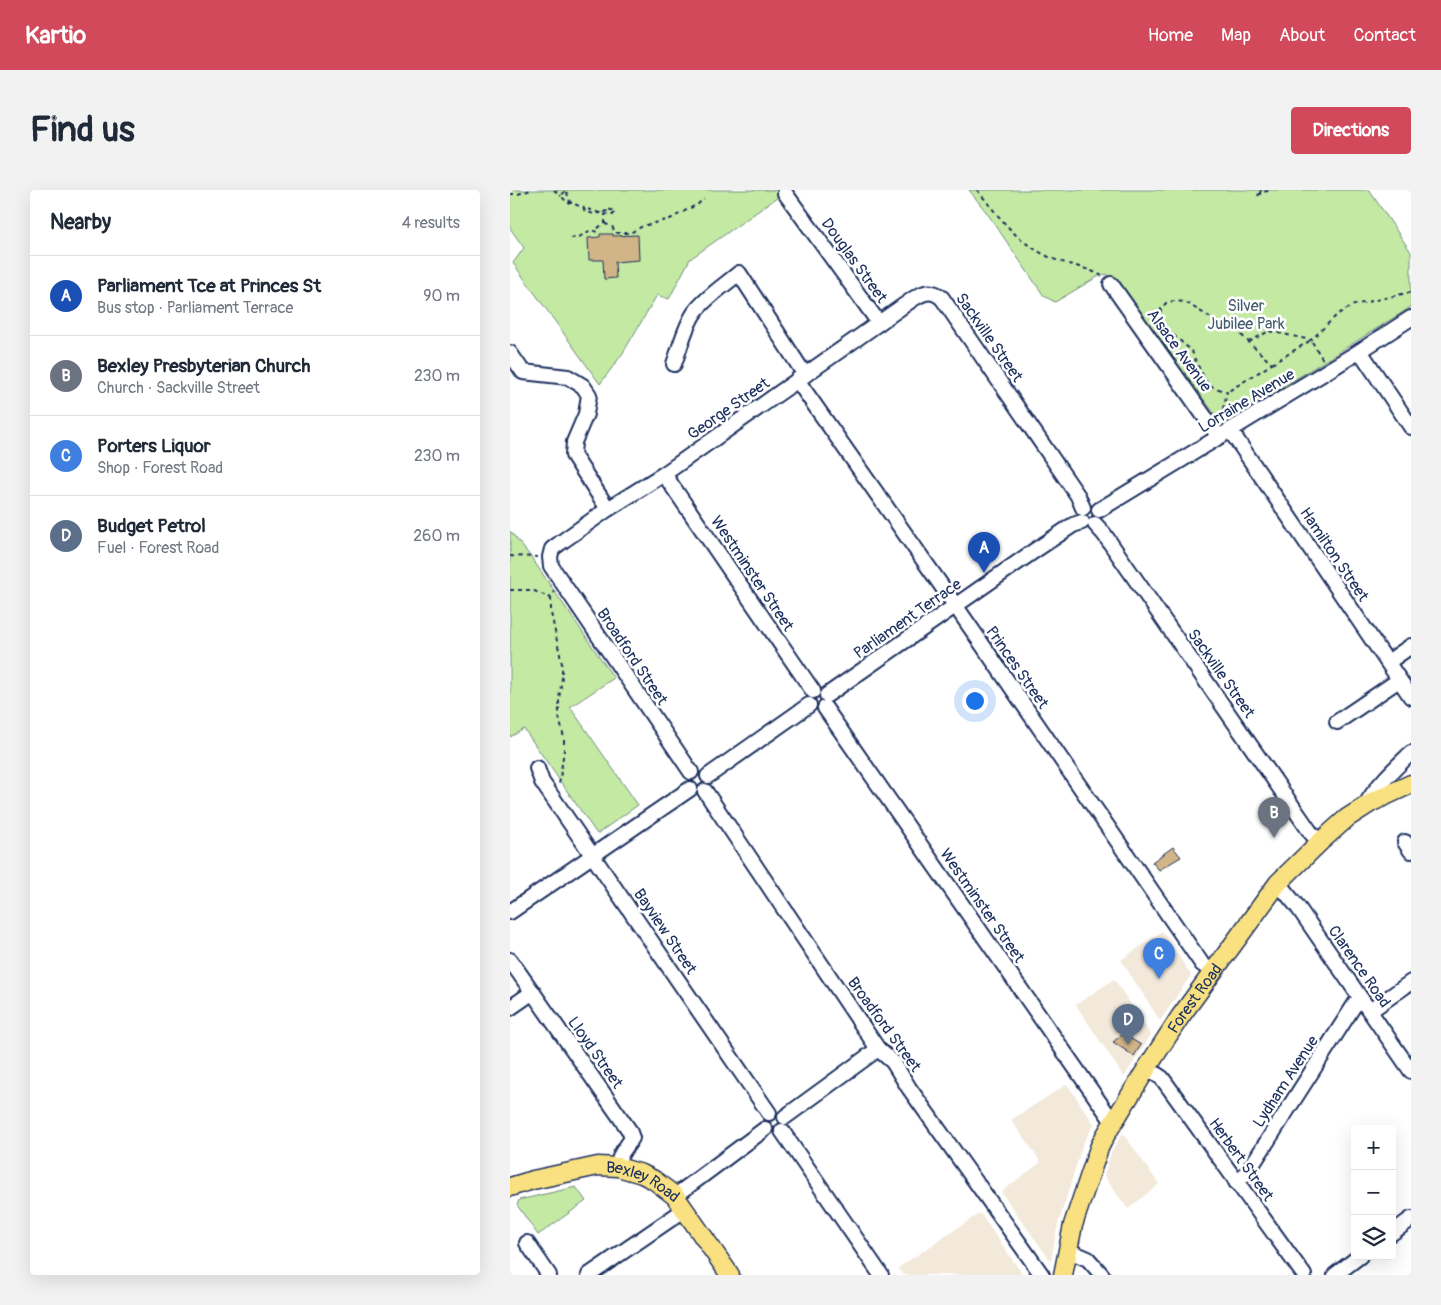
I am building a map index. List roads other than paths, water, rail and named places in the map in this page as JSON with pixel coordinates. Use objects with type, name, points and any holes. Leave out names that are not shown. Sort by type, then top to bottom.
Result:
[{"type":"main road","name":"Forest Road","points":[[1063,1275],[1073,1225],[1105,1136],[1180,1017],[1278,883],[1347,818],[1365,806],[1411,784]]},
{"type":"main road","name":"Bexley Road","points":[[512,1186],[598,1166],[618,1167],[642,1174],[654,1180],[679,1203],[730,1275]]},
{"type":"street","name":"Douglas Street","points":[[786,193],[879,323]]},
{"type":"street","name":"Princes Street","points":[[674,364],[694,313],[739,273],[801,378],[1202,964],[1213,972]]},
{"type":"street","name":"Alsace Avenue","points":[[1111,284],[1225,434]]},
{"type":"street","name":"George Street","points":[[550,557],[552,549],[608,509],[664,474],[924,292],[930,291]]},
{"type":"street","name":"Sackville Street","points":[[930,291],[942,298],[1078,496],[1087,518],[1104,534],[1311,832],[1320,842]]},
{"type":"street","name":"Lorraine Avenue","points":[[1087,518],[1092,505],[1099,510],[1411,318]]},
{"type":"street","points":[[1360,351],[1411,427]]},
{"type":"street","points":[[510,353],[523,372],[568,377],[583,386],[589,395],[586,414],[574,442],[573,455],[608,509]]},
{"type":"street","name":"Hamilton Street","points":[[1225,434],[1411,697]]},
{"type":"street","name":"Westminster Street","points":[[664,474],[811,698]]},
{"type":"street","name":"Parliament Terrace","points":[[826,701],[955,605],[1034,550],[1087,518]]},
{"type":"street","name":"Broadford Street","points":[[550,557],[551,566],[691,772]]},
{"type":"street","points":[[1388,662],[1411,646]]},
{"type":"street","points":[[1337,722],[1399,680]]},
{"type":"street","points":[[708,776],[821,690],[826,701]]},
{"type":"street","name":"Westminster Street","points":[[826,701],[1113,1122]]},
{"type":"street","points":[[1365,806],[1372,793],[1385,778],[1411,753]]},
{"type":"street","name":"Bayview Street","points":[[537,768],[542,782],[552,797],[769,1112]]},
{"type":"street","points":[[700,770],[704,771],[708,776],[710,783],[705,791],[699,792],[690,789],[687,780],[691,772],[700,770]]},
{"type":"street","points":[[510,912],[690,789]]},
{"type":"street","name":"Broadford Street","points":[[705,791],[878,1049],[892,1062],[1042,1275]]},
{"type":"street","name":"Clarence Road","points":[[1278,883],[1297,906],[1411,1071]]},
{"type":"street","name":"Lloyd Street","points":[[510,960],[629,1130],[632,1138],[626,1148],[620,1153],[618,1167]]},
{"type":"street","name":"Lydham Avenue","points":[[1236,1182],[1247,1173],[1355,1004],[1366,1005],[1411,982]]},
{"type":"street","points":[[510,1008],[533,992]]},
{"type":"street","points":[[760,1133],[774,1134],[878,1049]]},
{"type":"street","name":"Herbert Street","points":[[1147,1068],[1162,1078],[1304,1275]]},
{"type":"street","points":[[589,1275],[679,1203],[760,1133],[763,1121],[769,1112],[778,1111],[784,1124],[881,1275]]},
{"type":"street","points":[[1396,1230],[1411,1219]]},
{"type":"street","points":[[527,1244],[549,1275]]},
{"type":"street","points":[[1067,1250],[1088,1259],[1102,1275]]},
{"type":"street","points":[[1334,1275],[1355,1260]]},
{"type":"place","name":"Parliament Tce at Princes St","points":[[984,573]]},
{"type":"place","name":"Bexley Presbyterian Church","points":[[1274,838]]},
{"type":"place","name":"Porters Liquor","points":[[1159,979]]},
{"type":"place","name":"Budget Petrol","points":[[1128,1045]]},
{"type":"park label","name":"Silver Jubilee Park","points":[[1246,314]]}]
